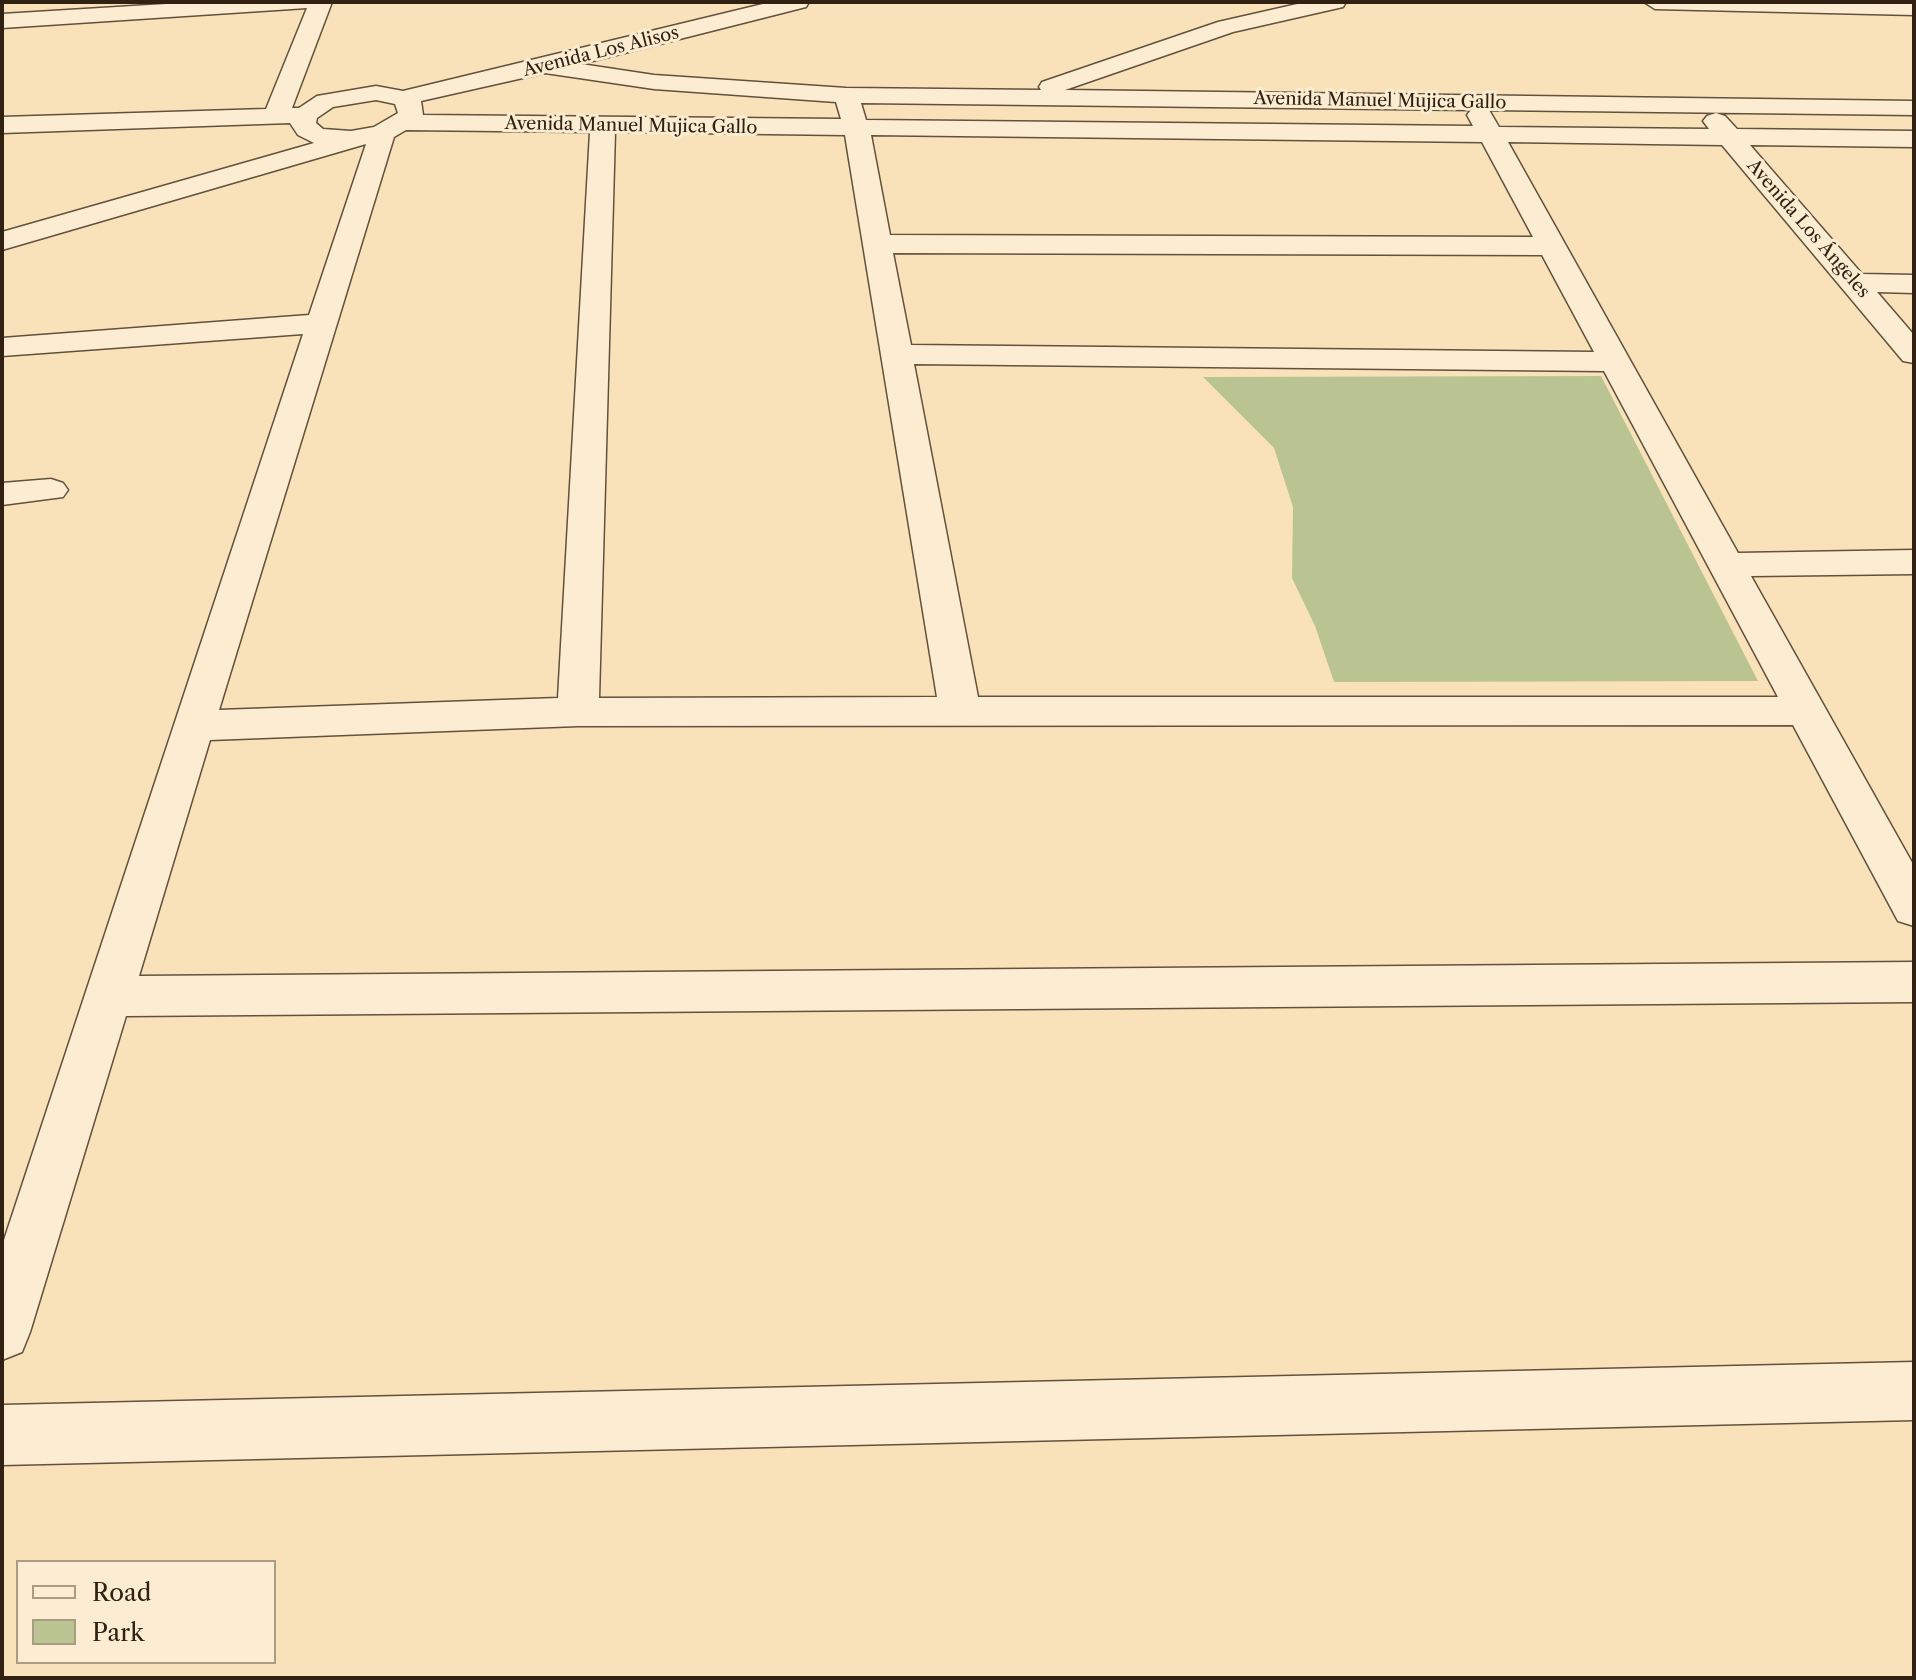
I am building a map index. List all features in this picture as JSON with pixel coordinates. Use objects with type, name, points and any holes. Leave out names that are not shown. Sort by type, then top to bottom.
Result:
[{"type":"street","points":[[2,21],[306,2]]},
{"type":"street","points":[[276,116],[321,2]]},
{"type":"street","name":"Avenida Los Alisos","points":[[385,123],[545,66],[798,2]]},
{"type":"street","points":[[1025,96],[1226,27],[1335,2]]},
{"type":"street","points":[[1655,2],[1914,8]]},
{"type":"street","name":"Avenida Manuel Mujica Gallo","points":[[545,66],[654,82],[846,95],[1914,108]]},
{"type":"street","points":[[2,125],[305,115],[326,101],[341,96],[376,93],[385,123],[2,1332]]},
{"type":"street","points":[[846,95],[857,130],[960,712]]},
{"type":"street","points":[[1473,102],[1914,908]]},
{"type":"street","name":"Avenida Los Ángeles","points":[[1702,105],[1914,354]]},
{"type":"street","points":[[305,115],[303,123],[307,130],[333,139],[385,123]]},
{"type":"street","points":[[2,241],[302,156],[385,123]]},
{"type":"street","name":"Avenida Manuel Mujica Gallo","points":[[385,123],[1914,139]]},
{"type":"street","points":[[578,712],[603,125]]},
{"type":"street","points":[[877,244],[1552,246]]},
{"type":"street","points":[[1855,283],[1914,284]]},
{"type":"street","points":[[2,347],[322,323]]},
{"type":"street","points":[[897,354],[1615,362]]},
{"type":"street","points":[[2,494],[51,490]]},
{"type":"street","points":[[1726,565],[1914,562]]},
{"type":"street","points":[[194,726],[578,712],[1805,711]]},
{"type":"street","points":[[108,996],[1914,982]]},
{"type":"street","points":[[2,1435],[1914,1391]]},
{"type":"green space","points":[[1601,376],[1758,681],[1334,682],[1315,626],[1292,578],[1293,507],[1274,448],[1203,377]]}]
